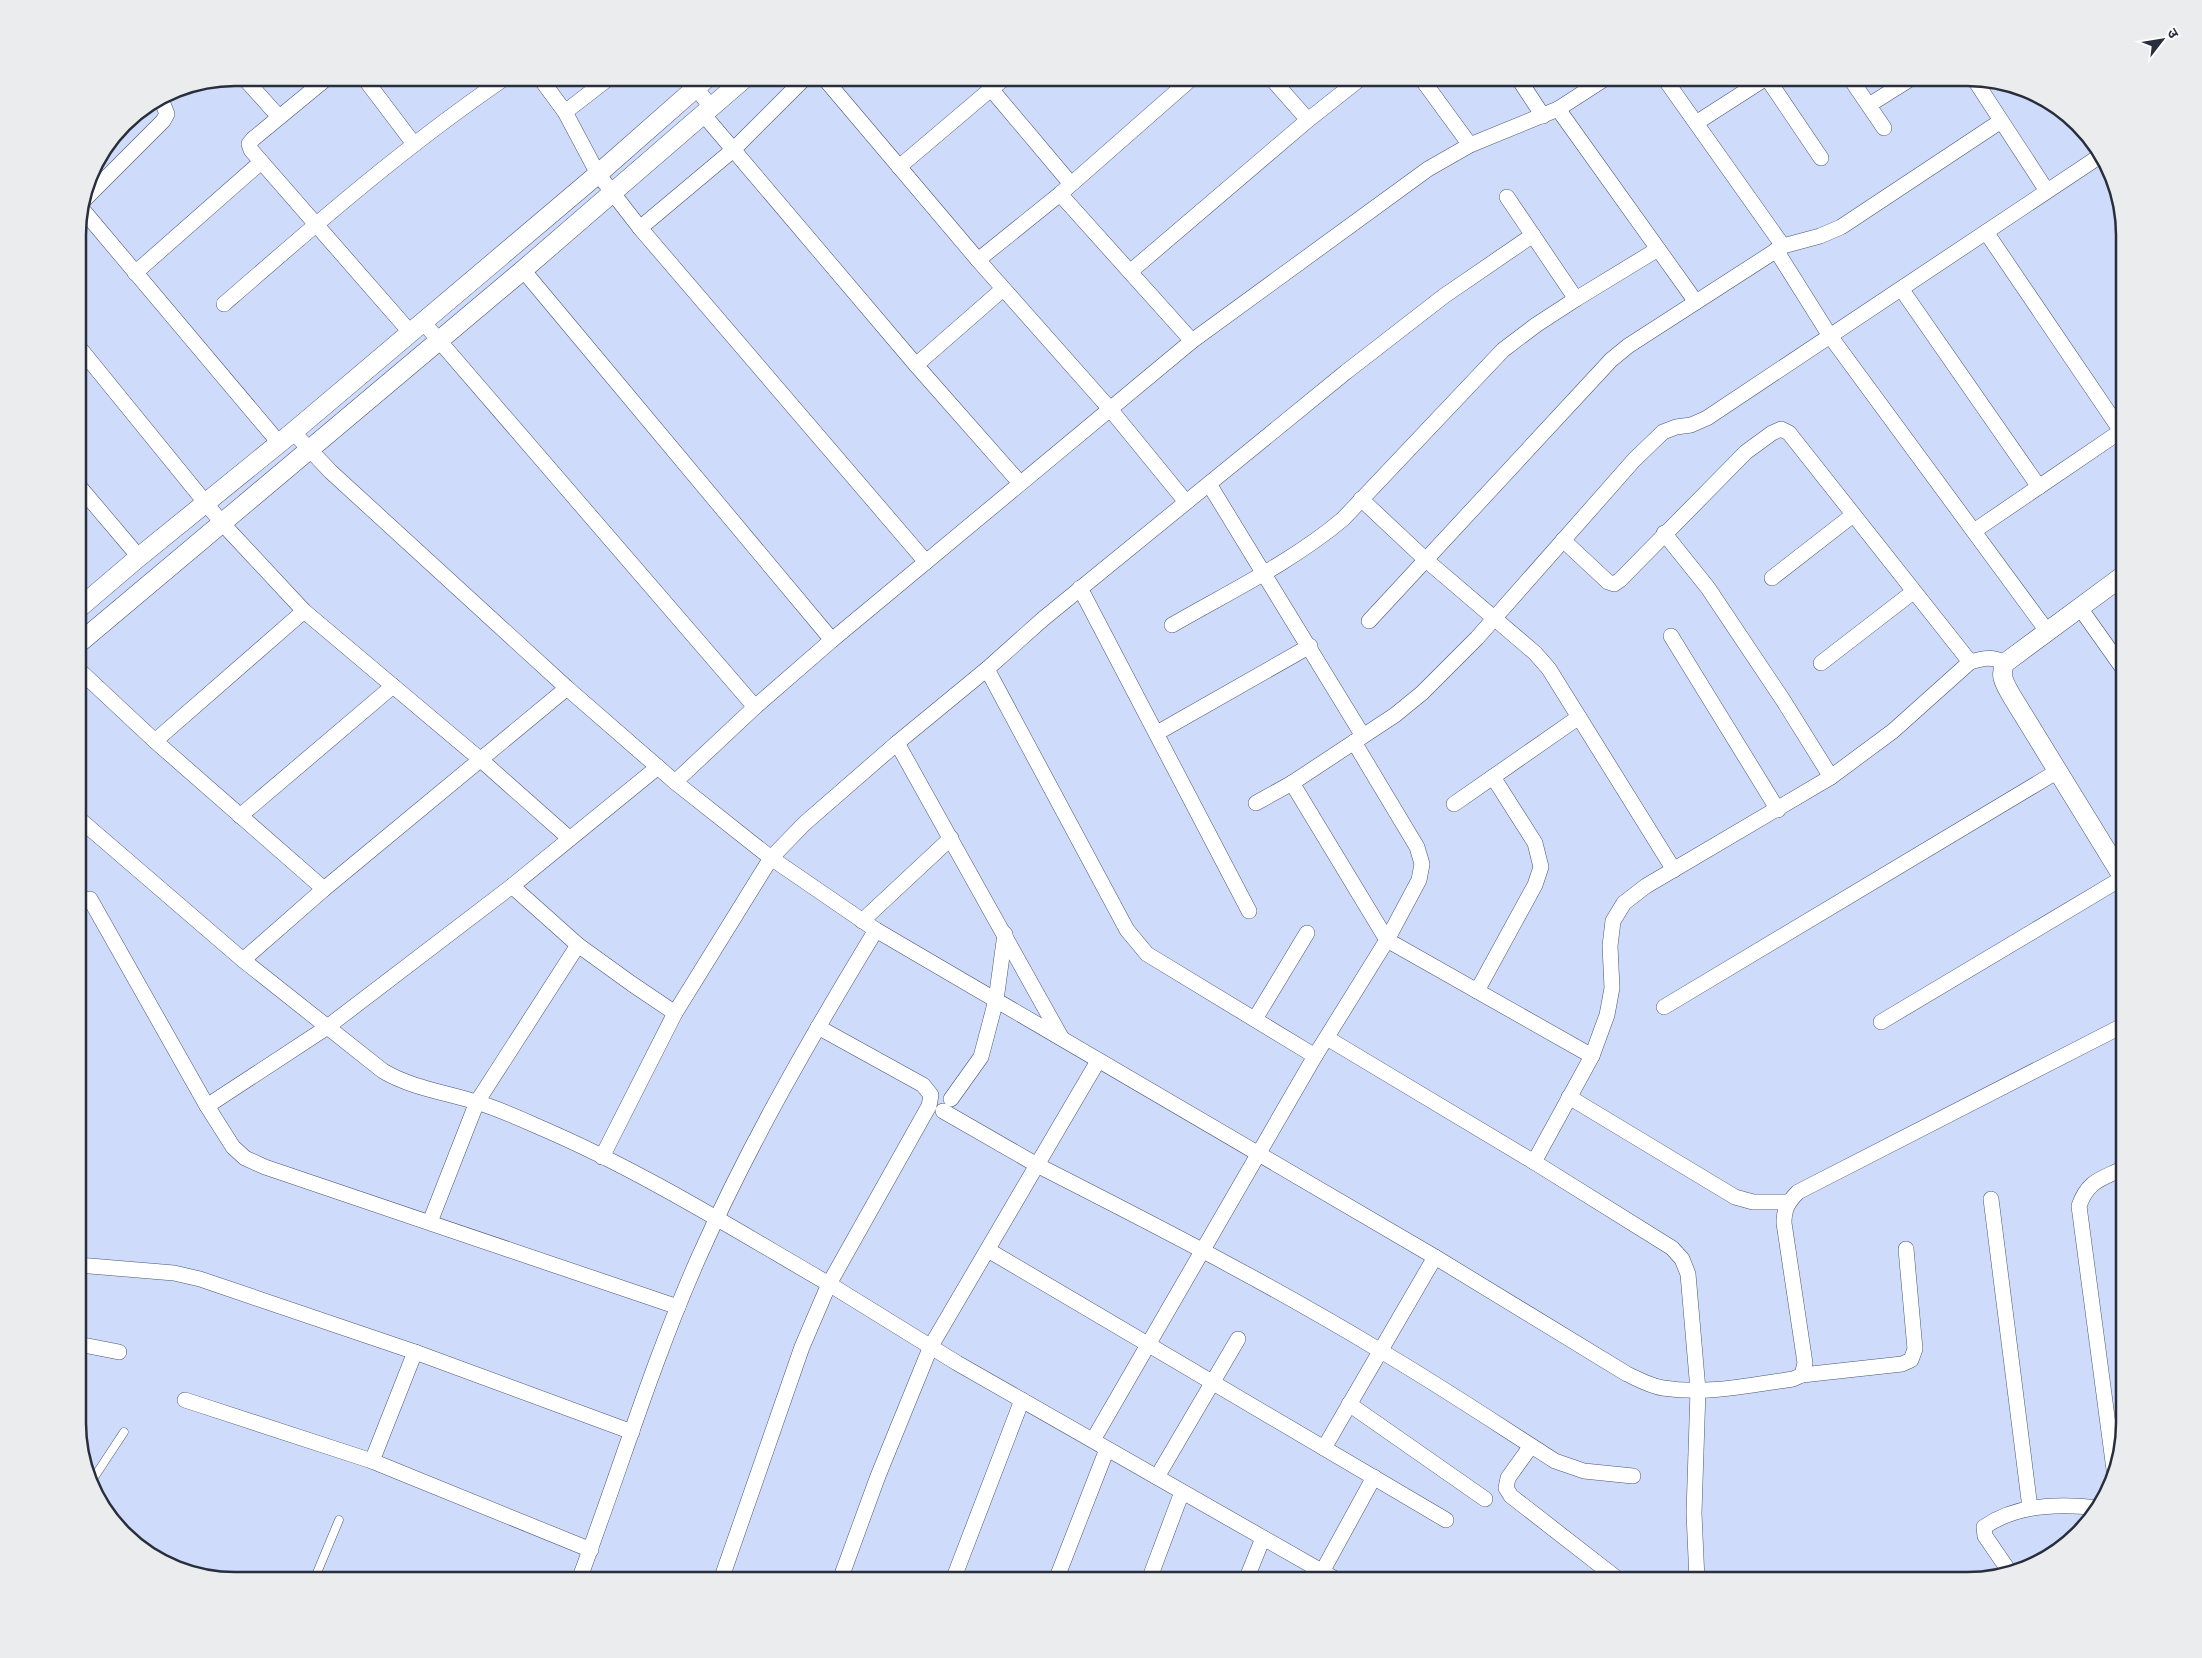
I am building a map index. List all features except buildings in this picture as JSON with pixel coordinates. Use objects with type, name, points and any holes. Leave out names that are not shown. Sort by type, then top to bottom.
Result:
[{"type":"street","points":[[251,86],[279,117]]},
{"type":"street","points":[[317,86],[249,144],[251,150],[316,225],[416,327],[438,341],[754,707]]},
{"type":"street","points":[[370,86],[414,144]]},
{"type":"street","points":[[224,304],[367,180],[453,113],[493,86]]},
{"type":"street","points":[[546,86],[565,112],[598,174],[612,193],[926,562]]},
{"type":"street","points":[[565,112],[599,86]]},
{"type":"street","points":[[87,601],[287,438],[598,174],[692,86]]},
{"type":"street","points":[[699,86],[707,110],[733,150],[916,365],[1020,483]]},
{"type":"street","points":[[87,636],[523,270],[736,86]]},
{"type":"street","points":[[640,228],[733,150],[795,86]]},
{"type":"street","points":[[831,86],[1003,289],[1110,409],[1186,502]]},
{"type":"street","points":[[899,167],[995,86]]},
{"type":"street","points":[[978,260],[1066,189],[1183,86]]},
{"type":"street","points":[[1279,86],[1308,120]]},
{"type":"street","points":[[1131,271],[1308,120],[1351,86]]},
{"type":"street","points":[[1427,86],[1470,145]]},
{"type":"street","points":[[1523,86],[1543,116]]},
{"type":"street","points":[[676,782],[754,707],[832,640],[1192,341],[1428,169],[1470,145],[1558,109],[1590,86]]},
{"type":"street","points":[[1670,86],[1779,248],[1830,336],[2047,631]]},
{"type":"street","points":[[1696,123],[1754,86]]},
{"type":"street","points":[[1772,86],[1821,158]]},
{"type":"street","points":[[1856,86],[1884,128]]},
{"type":"street","points":[[1869,105],[1899,86]]},
{"type":"street","points":[[1980,87],[2047,191]]},
{"type":"street","points":[[991,89],[1066,189],[1131,271],[1192,341]]},
{"type":"street","points":[[93,191],[163,121],[167,114],[163,105]]},
{"type":"street","points":[[1558,109],[1696,302]]},
{"type":"street","points":[[1369,620],[1610,360],[1628,346],[1779,248],[1820,236],[1841,227],[2001,121]]},
{"type":"street","points":[[1256,804],[1292,783],[1395,715],[1422,693],[1494,619],[1634,460],[1663,432],[1676,427],[1691,425],[1707,418],[1902,290],[2095,159]]},
{"type":"street","points":[[135,273],[261,162]]},
{"type":"street","points":[[1507,197],[1576,299]]},
{"type":"street","points":[[88,216],[135,273],[287,438],[309,449],[331,472],[567,688],[658,768],[771,858],[876,930],[1098,1062],[1435,1257],[1627,1374],[1662,1388],[1698,1390],[1793,1379],[1802,1375],[1902,1364],[1911,1360],[1915,1349],[1906,1249]]},
{"type":"street","points":[[1986,232],[2116,422]]},
{"type":"street","points":[[602,1157],[675,1013],[771,858],[805,823],[1080,588],[1346,372],[1444,296],[1533,235]]},
{"type":"street","points":[[1172,625],[1323,536],[1343,519],[1504,350],[1536,325],[1658,249]]},
{"type":"street","points":[[523,270],[832,640]]},
{"type":"street","points":[[916,365],[1003,289]]},
{"type":"street","points":[[1902,290],[2039,487]]},
{"type":"street","points":[[87,357],[222,523],[304,611],[481,760],[569,838]]},
{"type":"street","points":[[1564,540],[1608,582],[1614,584],[1746,452],[1772,433],[1781,429],[1789,432],[1853,516],[1970,662]]},
{"type":"street","points":[[1974,532],[2116,437]]},
{"type":"street","points":[[1093,1440],[1315,1056],[1387,940],[1418,880],[1422,864],[1417,847],[1310,646],[1209,484]]},
{"type":"street","points":[[87,496],[139,557]]},
{"type":"street","points":[[1361,499],[1426,560],[1535,653],[1548,669],[1579,717],[1674,870]]},
{"type":"street","points":[[1772,578],[1853,516]]},
{"type":"street","points":[[1664,534],[1708,588],[1831,777]]},
{"type":"street","points":[[2116,582],[2005,663],[2001,670],[2002,678],[2116,865]]},
{"type":"street","points":[[1080,588],[1249,911]]},
{"type":"street","points":[[1820,663],[1913,592]]},
{"type":"street","points":[[2080,608],[2116,659]]},
{"type":"street","points":[[155,741],[304,611]]},
{"type":"street","points":[[1671,636],[1778,810]]},
{"type":"street","points":[[1157,733],[1310,646]]},
{"type":"street","points":[[1534,1162],[1592,1056],[1607,1015],[1612,988],[1610,946],[1612,921],[1624,903],[1646,886],[1778,810],[1831,777],[1893,731],[1970,662],[1985,657],[1994,658],[2005,663]]},
{"type":"street","points":[[987,669],[1127,930],[1147,954],[1315,1056]]},
{"type":"street","points":[[87,677],[155,741],[324,890]]},
{"type":"street","points":[[240,816],[393,686]]},
{"type":"street","points":[[243,960],[324,890],[567,688]]},
{"type":"street","points":[[1454,804],[1579,717]]},
{"type":"street","points":[[897,743],[1062,1039]]},
{"type":"street","points":[[207,1106],[326,1028],[512,886],[569,838],[658,768]]},
{"type":"street","points":[[1664,1007],[2058,770]]},
{"type":"street","points":[[1477,992],[1535,885],[1541,867],[1535,843],[1493,777]]},
{"type":"street","points":[[1292,783],[1387,940],[1592,1056]]},
{"type":"street","points":[[87,826],[243,960],[383,1072],[423,1089],[477,1102],[540,1127],[602,1157],[716,1219],[829,1284],[1022,1400],[1322,1572],[1374,1477]]},
{"type":"street","points":[[862,921],[951,838]]},
{"type":"street","points":[[1881,1022],[2116,883]]},
{"type":"street","points":[[512,886],[578,945],[675,1013]]},
{"type":"street","points":[[90,899],[207,1106],[233,1147],[245,1158],[265,1167],[678,1307]]},
{"type":"street","points":[[582,1572],[678,1307],[716,1219],[750,1150],[818,1027],[876,930]]},
{"type":"street","points":[[1255,1019],[1308,933]]},
{"type":"street","points":[[1005,934],[996,1000],[982,1057],[947,1105],[1037,1165],[1202,1249],[1380,1350],[1531,1446],[1570,1468],[1633,1476]]},
{"type":"street","points":[[430,1222],[477,1102],[578,945]]},
{"type":"street","points":[[724,1572],[802,1347],[829,1284],[929,1106],[931,1094],[923,1085],[818,1027]]},
{"type":"street","points":[[1802,1375],[1805,1363],[1784,1223],[1784,1212],[1789,1202],[1798,1192],[2116,1029]]},
{"type":"street","points":[[1326,1038],[1534,1162],[1672,1248],[1682,1259],[1688,1274],[1698,1390],[1694,1513],[1697,1572]]},
{"type":"street","points":[[843,1572],[878,1476],[931,1346],[1098,1062]]},
{"type":"street","points":[[1569,1097],[1735,1197],[1753,1202],[1789,1202]]},
{"type":"street","points":[[2112,1455],[2079,1206],[2084,1191],[2094,1183],[2116,1172]]},
{"type":"street","points":[[1991,1198],[2030,1508]]},
{"type":"street","points":[[988,1250],[1446,1520]]},
{"type":"street","points":[[1324,1448],[1435,1257]]},
{"type":"street","points":[[87,1266],[174,1273],[200,1279],[415,1352],[632,1432]]},
{"type":"street","points":[[1157,1477],[1238,1339]]},
{"type":"street","points":[[87,1346],[119,1352]]},
{"type":"street","points":[[372,1461],[415,1352]]},
{"type":"street","points":[[185,1400],[372,1461],[591,1550]]},
{"type":"street","points":[[956,1572],[1022,1400]]},
{"type":"street","points":[[1349,1404],[1485,1500]]},
{"type":"street","points":[[1531,1446],[1508,1478],[1506,1488],[1511,1496],[1608,1572]]},
{"type":"street","points":[[1059,1572],[1107,1449]]},
{"type":"street","points":[[1152,1572],[1182,1492]]},
{"type":"street","points":[[2006,1566],[1985,1536],[1984,1527],[1991,1522],[2030,1508],[2050,1506],[2089,1508]]},
{"type":"street","points":[[1249,1572],[1263,1538]]},
{"type":"lane","points":[[96,1475],[124,1432]]},
{"type":"lane","points":[[317,1572],[339,1520]]}]
